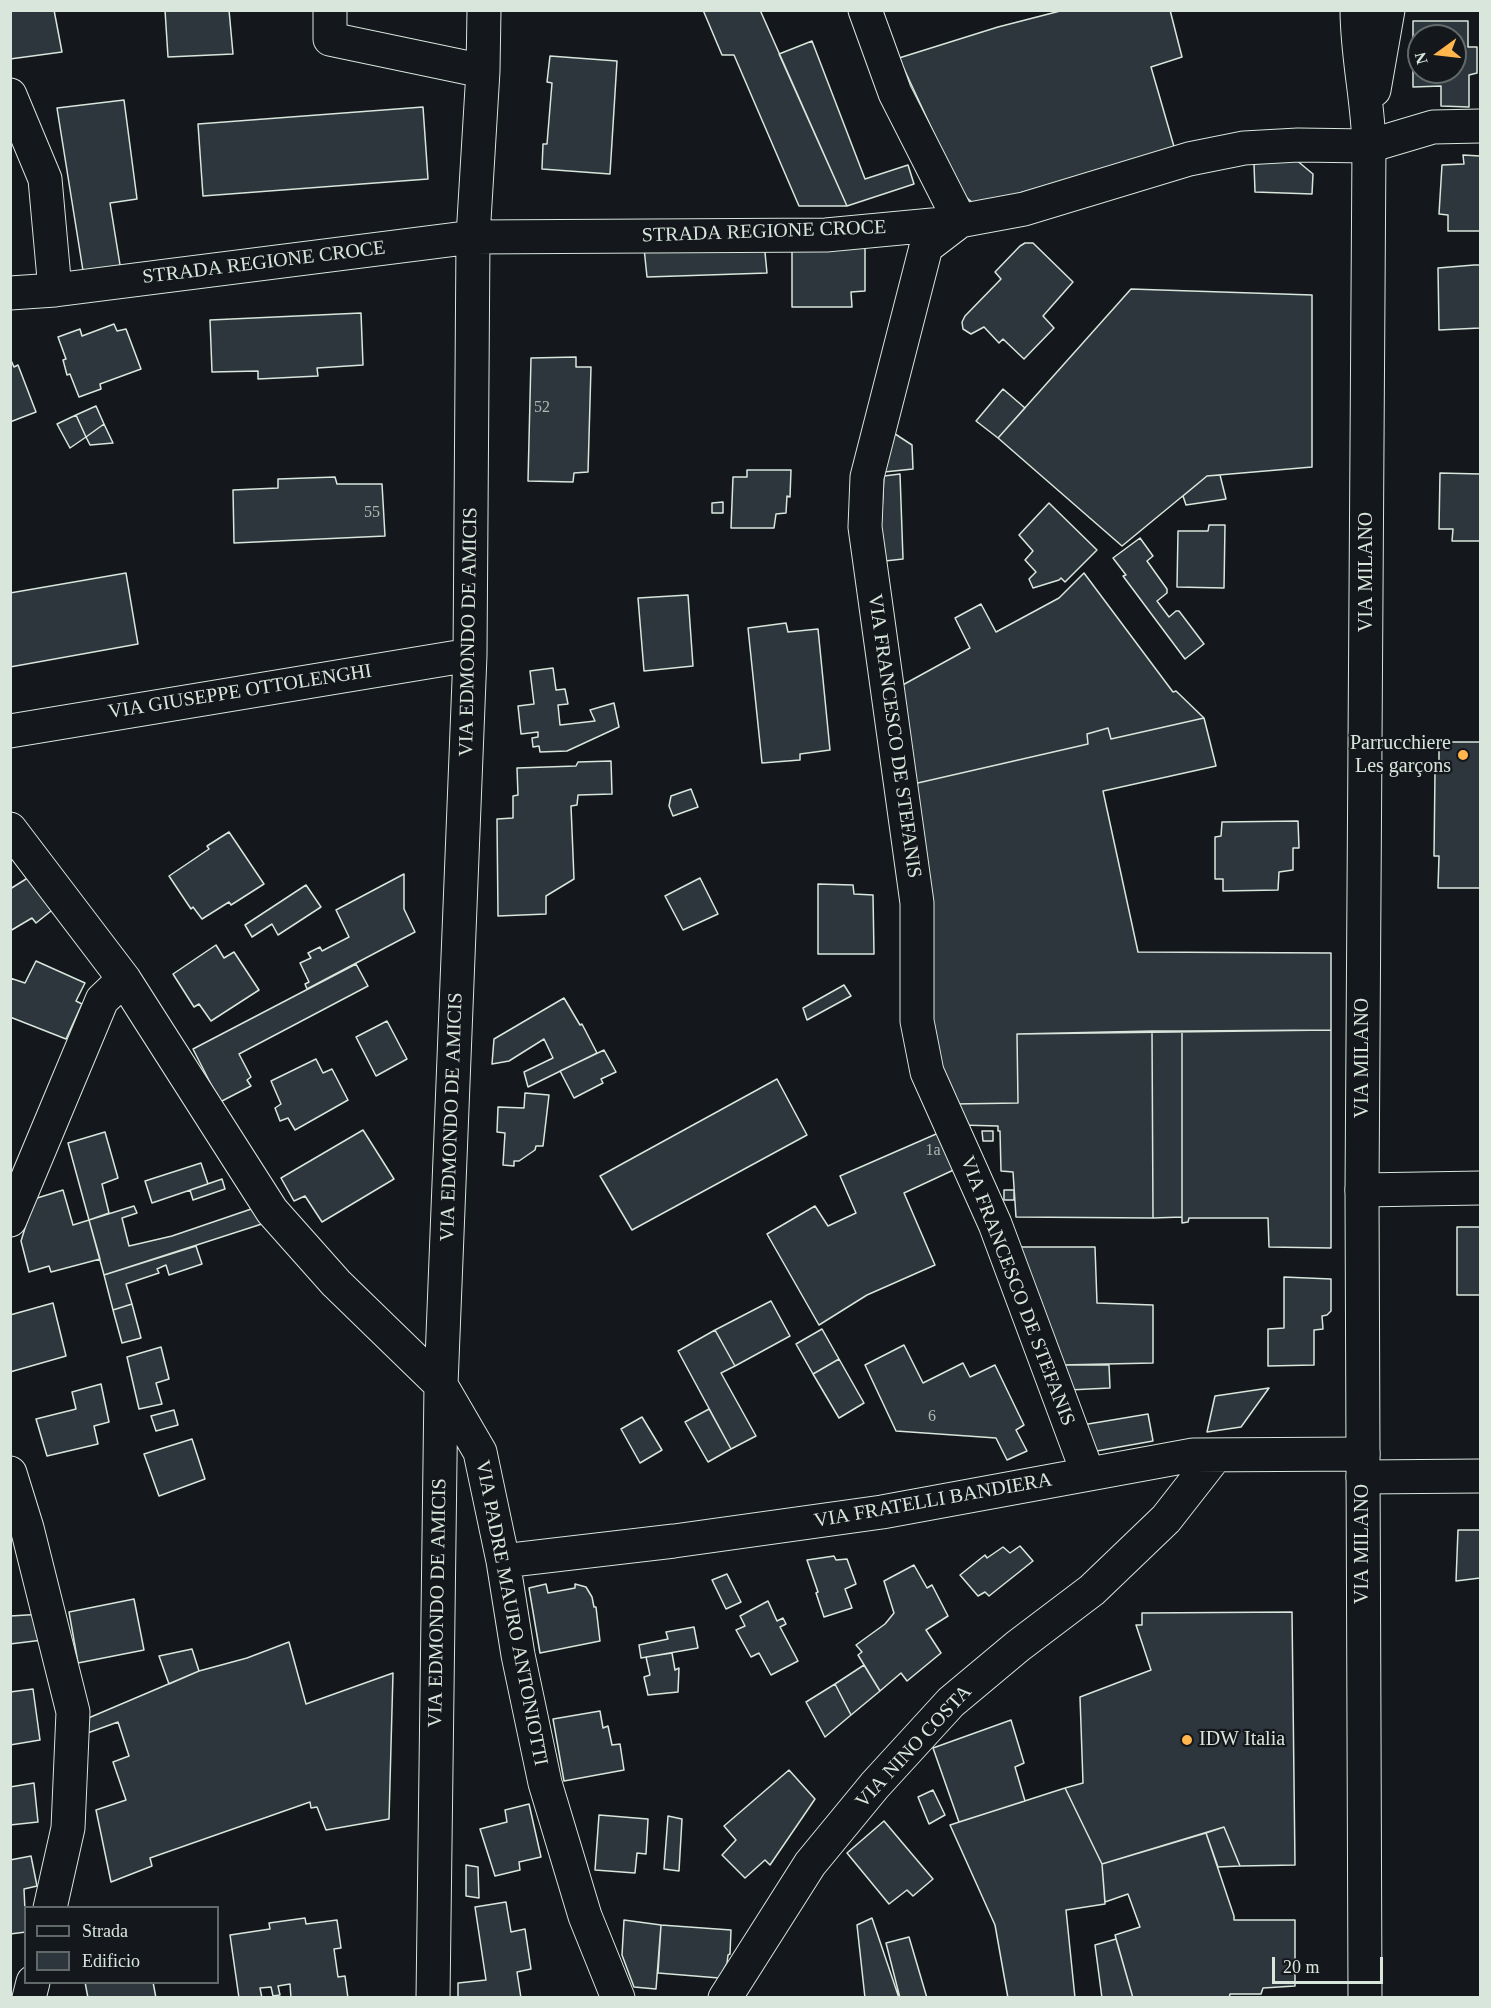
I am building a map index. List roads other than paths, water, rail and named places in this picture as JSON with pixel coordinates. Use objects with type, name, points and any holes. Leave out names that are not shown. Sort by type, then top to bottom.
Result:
[{"type":"street","points":[[330,10],[330,39],[483,71]]},
{"type":"street","points":[[473,237],[483,71],[484,10]]},
{"type":"street","points":[[865,10],[895,93],[960,221]]},
{"type":"street","name":"VIA MILANO","points":[[1357,10],[1357,30],[1369,132],[1362,1190],[1365,1998]]},
{"type":"street","name":"VIA MILANO","points":[[1369,132],[1388,10]]},
{"type":"street","points":[[10,95],[45,179],[55,290]]},
{"type":"street","name":"STRADA REGIONE CROCE","points":[[10,293],[55,290],[473,237],[826,235],[943,224],[1024,209],[1189,159],[1244,148],[1298,145],[1369,132],[1480,126]]},
{"type":"street","name":"VIA FRANCESCO DE STEFANIS","points":[[960,221],[926,247],[867,477],[865,527],[917,903],[917,1021],[927,1072],[995,1224],[1088,1474]]},
{"type":"street","name":"VIA EDMONDO DE AMICIS","points":[[433,1998],[441,1385],[470,655],[473,237]]},
{"type":"street","name":"VIA GIUSEPPE OTTOLENGHI","points":[[10,731],[470,655]]},
{"type":"street","points":[[10,829],[124,979],[102,1000],[10,1220]]},
{"type":"street","name":"VIA PADRE MAURO ANTONIOTTI","points":[[124,979],[272,1212],[336,1282],[441,1385],[480,1452],[503,1562],[518,1655],[545,1783],[585,1916],[618,1998]]},
{"type":"street","points":[[1362,1190],[1480,1188]]},
{"type":"street","name":"VIA FRATELLI BANDIERA","points":[[503,1562],[882,1512],[1193,1455],[1363,1465],[1480,1476]]},
{"type":"street","name":"VIA NINO COSTA","points":[[725,1998],[810,1864],[951,1702],[1018,1646],[1092,1590],[1117,1567],[1166,1519],[1216,1455]]},
{"type":"street","points":[[10,1473],[19,1529],[73,1712],[68,1828],[50,1906]]},
{"type":"place","name":"Parrucchiere Les garçons","points":[[1463,755]]},
{"type":"place","name":"IDW Italia","points":[[1187,1740]]}]
